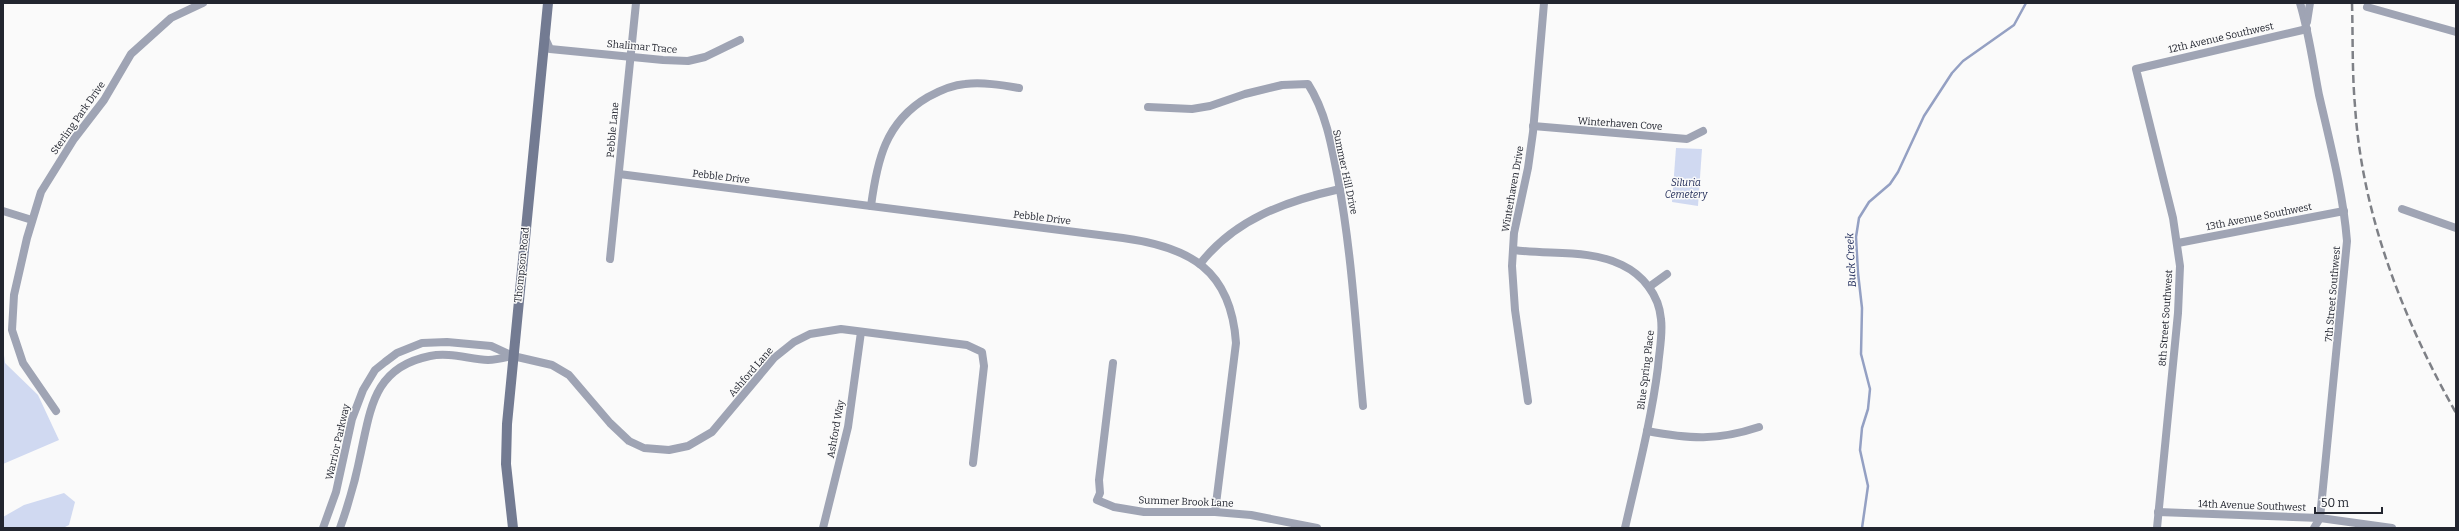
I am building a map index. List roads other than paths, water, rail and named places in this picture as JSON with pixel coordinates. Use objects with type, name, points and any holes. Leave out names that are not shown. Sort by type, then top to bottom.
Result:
[{"type":"street","name":"Sterling Park Drive","points":[[56,411],[23,363],[12,330],[14,295],[32,220],[41,192],[74,139],[104,100],[131,54],[171,18],[203,3]]},
{"type":"street","name":"Thompson Road","points":[[513,528],[506,464],[507,424],[548,3]]},
{"type":"street","name":"Pebble Lane","points":[[610,259],[632,57],[636,3]]},
{"type":"street","name":"Winterhaven Drive","points":[[1528,401],[1512,285],[1512,266],[1514,233],[1528,168],[1544,3]]},
{"type":"street","name":"7th Street Southwest","points":[[2300,3],[2307,27],[2344,211],[2347,260],[2320,518]]},
{"type":"street","points":[[2307,27],[2310,3]]},
{"type":"street","points":[[2367,7],[2456,32]]},
{"type":"street","name":"12th Avenue Southwest","points":[[2139,68],[2307,27]]},
{"type":"street","name":"Shalimar Trace","points":[[545,38],[550,49],[663,60],[695,60],[740,40]]},
{"type":"street","name":"8th Street Southwest","points":[[2139,68],[2136,69],[2178,243],[2180,288],[2156,528]]},
{"type":"street","points":[[871,206],[881,150],[896,124],[910,109],[935,93],[954,86],[983,83],[1019,88]]},
{"type":"street","name":"Summer Hill Drive","points":[[1148,107],[1192,109],[1210,106],[1245,94],[1282,85],[1308,84],[1317,98],[1329,136],[1340,189],[1353,292],[1363,406]]},
{"type":"street","name":"Winterhaven Cove","points":[[1533,126],[1687,138],[1704,131]]},
{"type":"street","name":"Pebble Drive","points":[[619,174],[1148,242],[1184,253],[1200,264],[1213,278],[1225,296],[1233,319],[1236,343],[1215,512]]},
{"type":"street","points":[[1200,264],[1225,237],[1254,217],[1291,202],[1340,189]]},
{"type":"street","points":[[2402,210],[2456,228]]},
{"type":"street","points":[[3,211],[32,220]]},
{"type":"street","name":"13th Avenue Southwest","points":[[2178,243],[2344,211]]},
{"type":"street","name":"Blue Spring Place","points":[[1514,250],[1608,259],[1638,274],[1649,287],[1661,318],[1661,330],[1655,386],[1647,431],[1625,528]]},
{"type":"street","points":[[1649,287],[1668,274]]},
{"type":"street","name":"Ashford Lane","points":[[513,356],[558,368],[572,379],[610,423],[629,441],[644,448],[669,450],[688,446],[712,432],[774,358],[794,342],[810,334],[831,329],[967,345],[982,352],[984,366],[972,463]]},
{"type":"street","name":"Ashford Way","points":[[823,528],[847,434],[861,332]]},
{"type":"street","name":"Warrior Parkway","points":[[323,528],[336,492],[356,405],[376,370],[397,353],[422,343],[447,342],[491,346],[513,356]]},
{"type":"street","points":[[340,528],[350,497],[369,412],[381,386],[389,377],[409,363],[431,356],[442,355],[490,360],[513,356]]},
{"type":"street","name":"Summer Brook Lane","points":[[1113,364],[1098,480],[1100,494],[1097,500],[1114,507],[1144,512],[1215,512],[1265,517],[1317,528]]},
{"type":"street","points":[[1647,431],[1679,438],[1710,439],[1738,434],[1759,427]]},
{"type":"street","name":"14th Avenue Southwest","points":[[2158,512],[2320,518],[2392,528]]},
{"type":"street","points":[[2314,528],[2320,518]]},
{"type":"waterway","name":"Buck Creek","points":[[1862,528],[1868,486],[1860,450],[1862,428],[1868,409],[1870,389],[1861,354],[1862,308],[1856,237],[1859,218],[1869,202],[1890,184],[1898,172],[1924,116],[1952,73],[1963,61],[2014,25],[2026,3]]},
{"type":"railway","points":[[2352,3],[2353,80],[2359,147],[2366,187],[2388,265],[2403,303],[2419,341],[2456,413]]},
{"type":"park label","name":"Siluria Cemetery","points":[[1686,188]]}]
